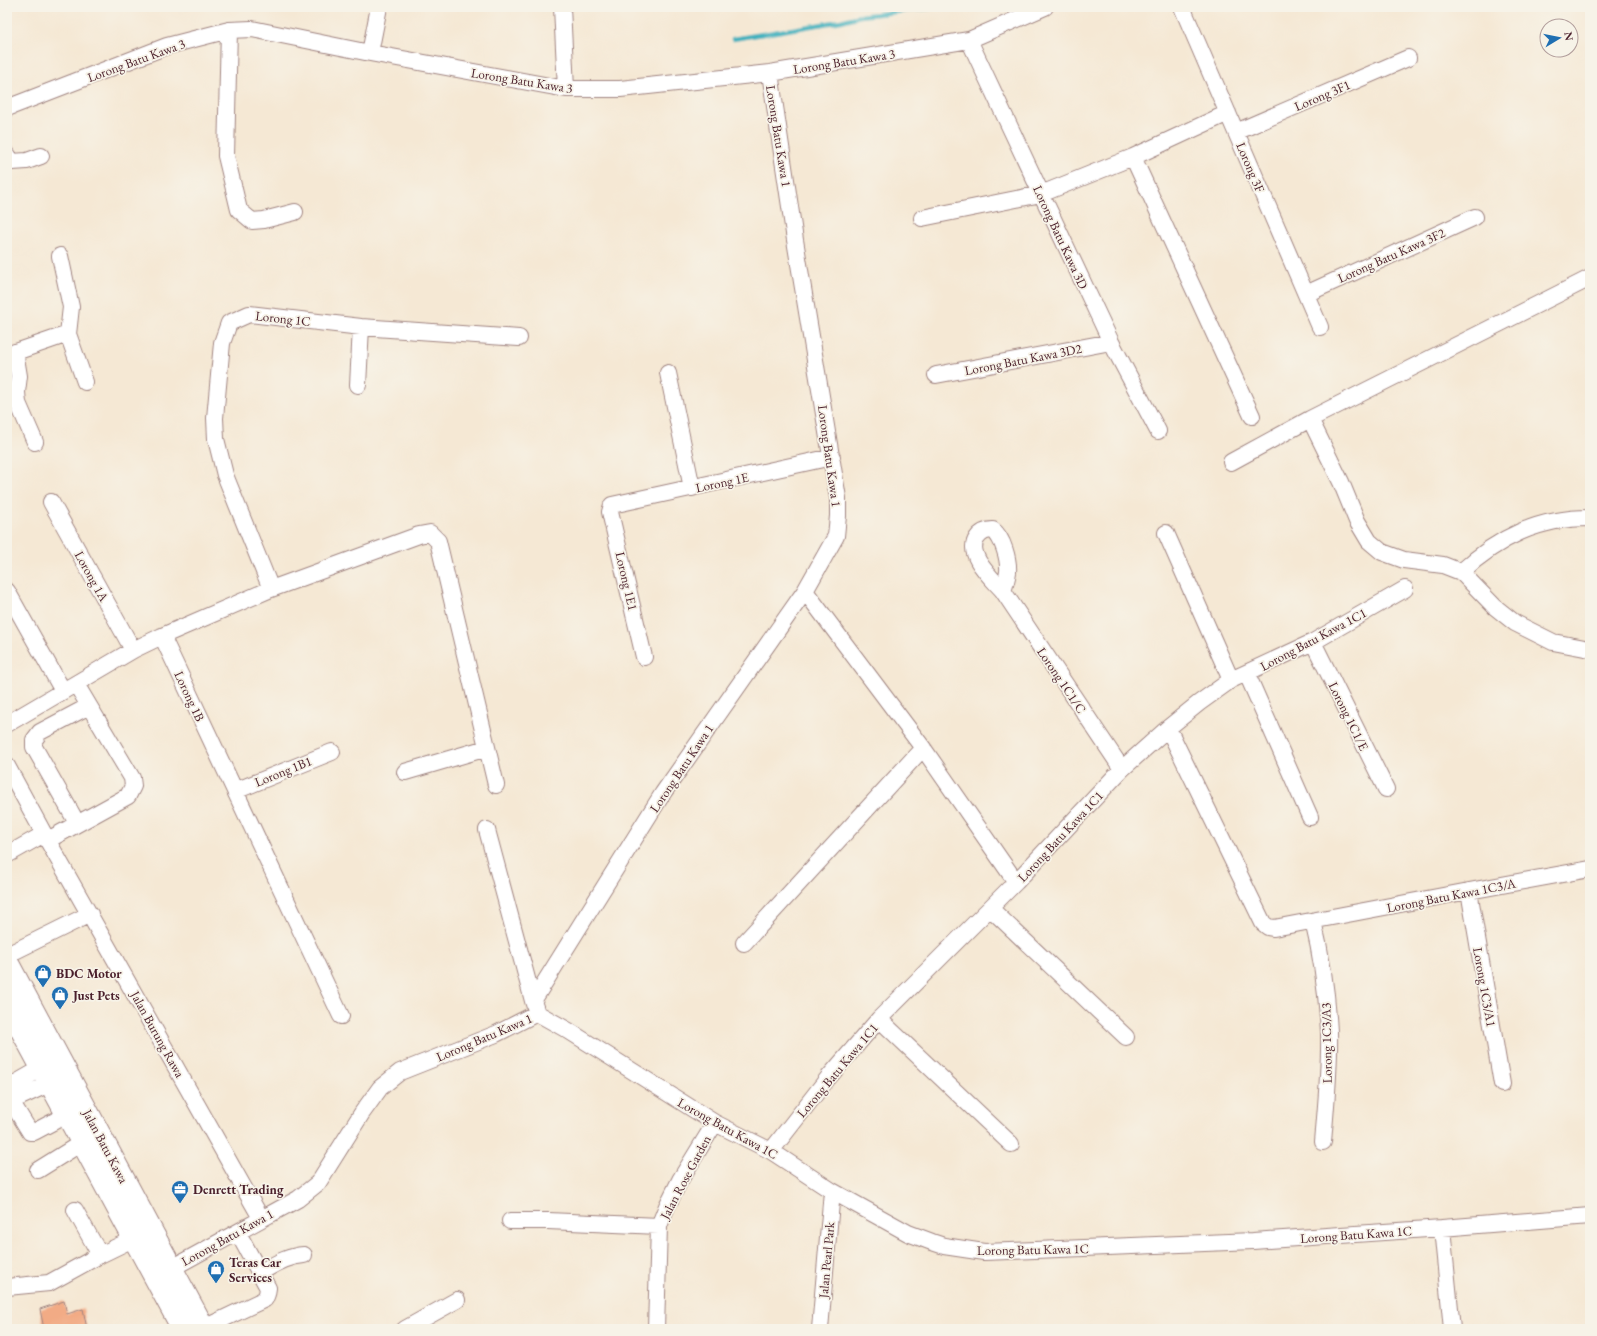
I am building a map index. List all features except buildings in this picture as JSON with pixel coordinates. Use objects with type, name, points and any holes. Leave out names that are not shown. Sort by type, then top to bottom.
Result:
[{"type":"highway","name":"Jalan Batu Kawa","points":[[7,962],[172,1268],[197,1329]]},
{"type":"highway","name":"Jalan Batu Kawa","points":[[7,1003],[135,1238],[197,1329]]},
{"type":"street","points":[[370,53],[379,7]]},
{"type":"street","points":[[562,7],[566,89]]},
{"type":"street","name":"Lorong Batu Kawa 3","points":[[7,108],[167,46],[229,30],[252,29],[370,53],[566,89],[620,89],[770,73],[969,40],[1045,7]]},
{"type":"street","name":"Lorong 3F","points":[[1182,7],[1320,327]]},
{"type":"street","points":[[229,30],[226,156],[239,210],[252,221],[264,220],[295,212]]},
{"type":"street","name":"Lorong Batu Kawa 3D","points":[[969,40],[1111,342],[1158,432]]},
{"type":"street","name":"Lorong 3F1","points":[[1236,132],[1408,58]]},
{"type":"street","name":"Lorong Batu Kawa 1","points":[[172,1268],[298,1199],[318,1183],[362,1113],[380,1088],[400,1072],[496,1034],[535,1007],[663,793],[805,591],[836,536],[838,498],[795,240],[770,73]]},
{"type":"street","points":[[922,218],[1041,194],[1133,157],[1228,113]]},
{"type":"street","points":[[7,154],[12,162],[27,161],[41,156]]},
{"type":"street","points":[[1133,157],[1252,416]]},
{"type":"street","name":"Lorong Batu Kawa 3F2","points":[[1306,294],[1476,217]]},
{"type":"street","points":[[60,256],[71,307],[68,334],[85,382]]},
{"type":"street","points":[[1231,462],[1310,419],[1590,278]]},
{"type":"street","name":"Lorong 1C","points":[[271,589],[225,475],[216,439],[215,418],[222,343],[229,323],[249,314],[361,327],[519,338]]},
{"type":"street","points":[[358,385],[361,327]]},
{"type":"street","points":[[35,442],[18,402],[17,392],[19,376],[11,353],[68,334]]},
{"type":"street","name":"Lorong Batu Kawa 3D2","points":[[936,375],[1111,342]]},
{"type":"street","points":[[668,373],[692,488]]},
{"type":"street","points":[[1310,419],[1341,482],[1357,521],[1369,541],[1382,552],[1404,560],[1443,565],[1461,572],[1496,607],[1515,622],[1553,642],[1590,649]]},
{"type":"street","name":"Lorong 1E","points":[[612,505],[832,458]]},
{"type":"street","name":"Lorong 1A","points":[[52,502],[133,650]]},
{"type":"street","name":"Lorong 1E1","points":[[612,505],[610,512],[644,657]]},
{"type":"street","points":[[1461,572],[1477,556],[1513,535],[1540,523],[1590,518]]},
{"type":"street","points":[[1166,533],[1231,680]]},
{"type":"street","points":[[7,724],[133,650],[162,636],[271,589],[390,544],[419,534],[430,534],[438,541],[496,785]]},
{"type":"street","name":"Lorong Batu Kawa 1C1","points":[[771,1151],[828,1078],[879,1018],[1016,882],[1122,769],[1168,728],[1231,680],[1247,674],[1313,642],[1405,589]]},
{"type":"street","points":[[7,591],[69,688],[89,706],[132,778],[133,786],[128,796],[77,823],[7,855]]},
{"type":"street","points":[[805,591],[923,748],[1016,882]]},
{"type":"street","name":"Lorong 1C1/C","points":[[1003,592],[1122,769]]},
{"type":"street","name":"Lorong 1B","points":[[162,636],[341,1016]]},
{"type":"street","name":"Lorong 1C1/E","points":[[1313,642],[1386,789]]},
{"type":"street","points":[[1247,674],[1310,817]]},
{"type":"street","points":[[77,823],[34,747],[34,740],[40,732],[89,706]]},
{"type":"street","name":"Lorong Batu Kawa 1C3/A","points":[[1168,728],[1263,923],[1268,927],[1274,928],[1313,921],[1590,869]]},
{"type":"street","points":[[405,772],[488,748]]},
{"type":"street","points":[[744,943],[923,748]]},
{"type":"street","name":"Lorong 1B1","points":[[235,791],[332,752]]},
{"type":"street","name":"Jalan Burung Rawa","points":[[7,766],[261,1218]]},
{"type":"street","points":[[487,830],[535,1007]]},
{"type":"street","name":"Lorong 1C3/A1","points":[[1469,891],[1502,1084]]},
{"type":"street","points":[[990,908],[1126,1037]]},
{"type":"street","points":[[7,955],[90,914]]},
{"type":"street","name":"Lorong 1C3/A3","points":[[1313,921],[1318,942],[1329,1033],[1323,1142]]},
{"type":"street","name":"Lorong Batu Kawa 1C","points":[[535,1007],[569,1031],[714,1123],[771,1151],[832,1191],[908,1233],[932,1242],[962,1249],[984,1252],[1253,1241],[1590,1216]]},
{"type":"street","points":[[879,1018],[1011,1144]]},
{"type":"street","points":[[7,1088],[46,1075]]},
{"type":"street","points":[[46,1075],[16,1099],[14,1106],[30,1132],[34,1132],[68,1114]]},
{"type":"street","name":"Jalan Rose Garden","points":[[656,1329],[659,1226],[680,1180],[714,1123]]},
{"type":"street","points":[[38,1170],[82,1142]]},
{"type":"street","name":"Jalan Pearl Park","points":[[820,1329],[832,1191]]},
{"type":"street","points":[[75,1210],[100,1254]]},
{"type":"street","points":[[510,1221],[548,1221],[659,1226]]},
{"type":"street","points":[[1442,1228],[1452,1329]]},
{"type":"street","points":[[197,1329],[265,1299],[268,1288],[238,1232]]},
{"type":"street","points":[[7,1287],[49,1283],[100,1254],[135,1238]]},
{"type":"street","points":[[260,1273],[288,1258],[304,1255]]},
{"type":"street","points":[[405,1329],[457,1300]]},
{"type":"waterway","points":[[733,39],[841,21],[860,16],[939,7]]},
{"type":"place","name":"BDC Motor","points":[[43,988]]},
{"type":"place","name":"Just Pets","points":[[60,1010]]},
{"type":"place","name":"Denrett Trading","points":[[180,1204]]},
{"type":"place","name":"Teras Car Services","points":[[216,1284]]}]
